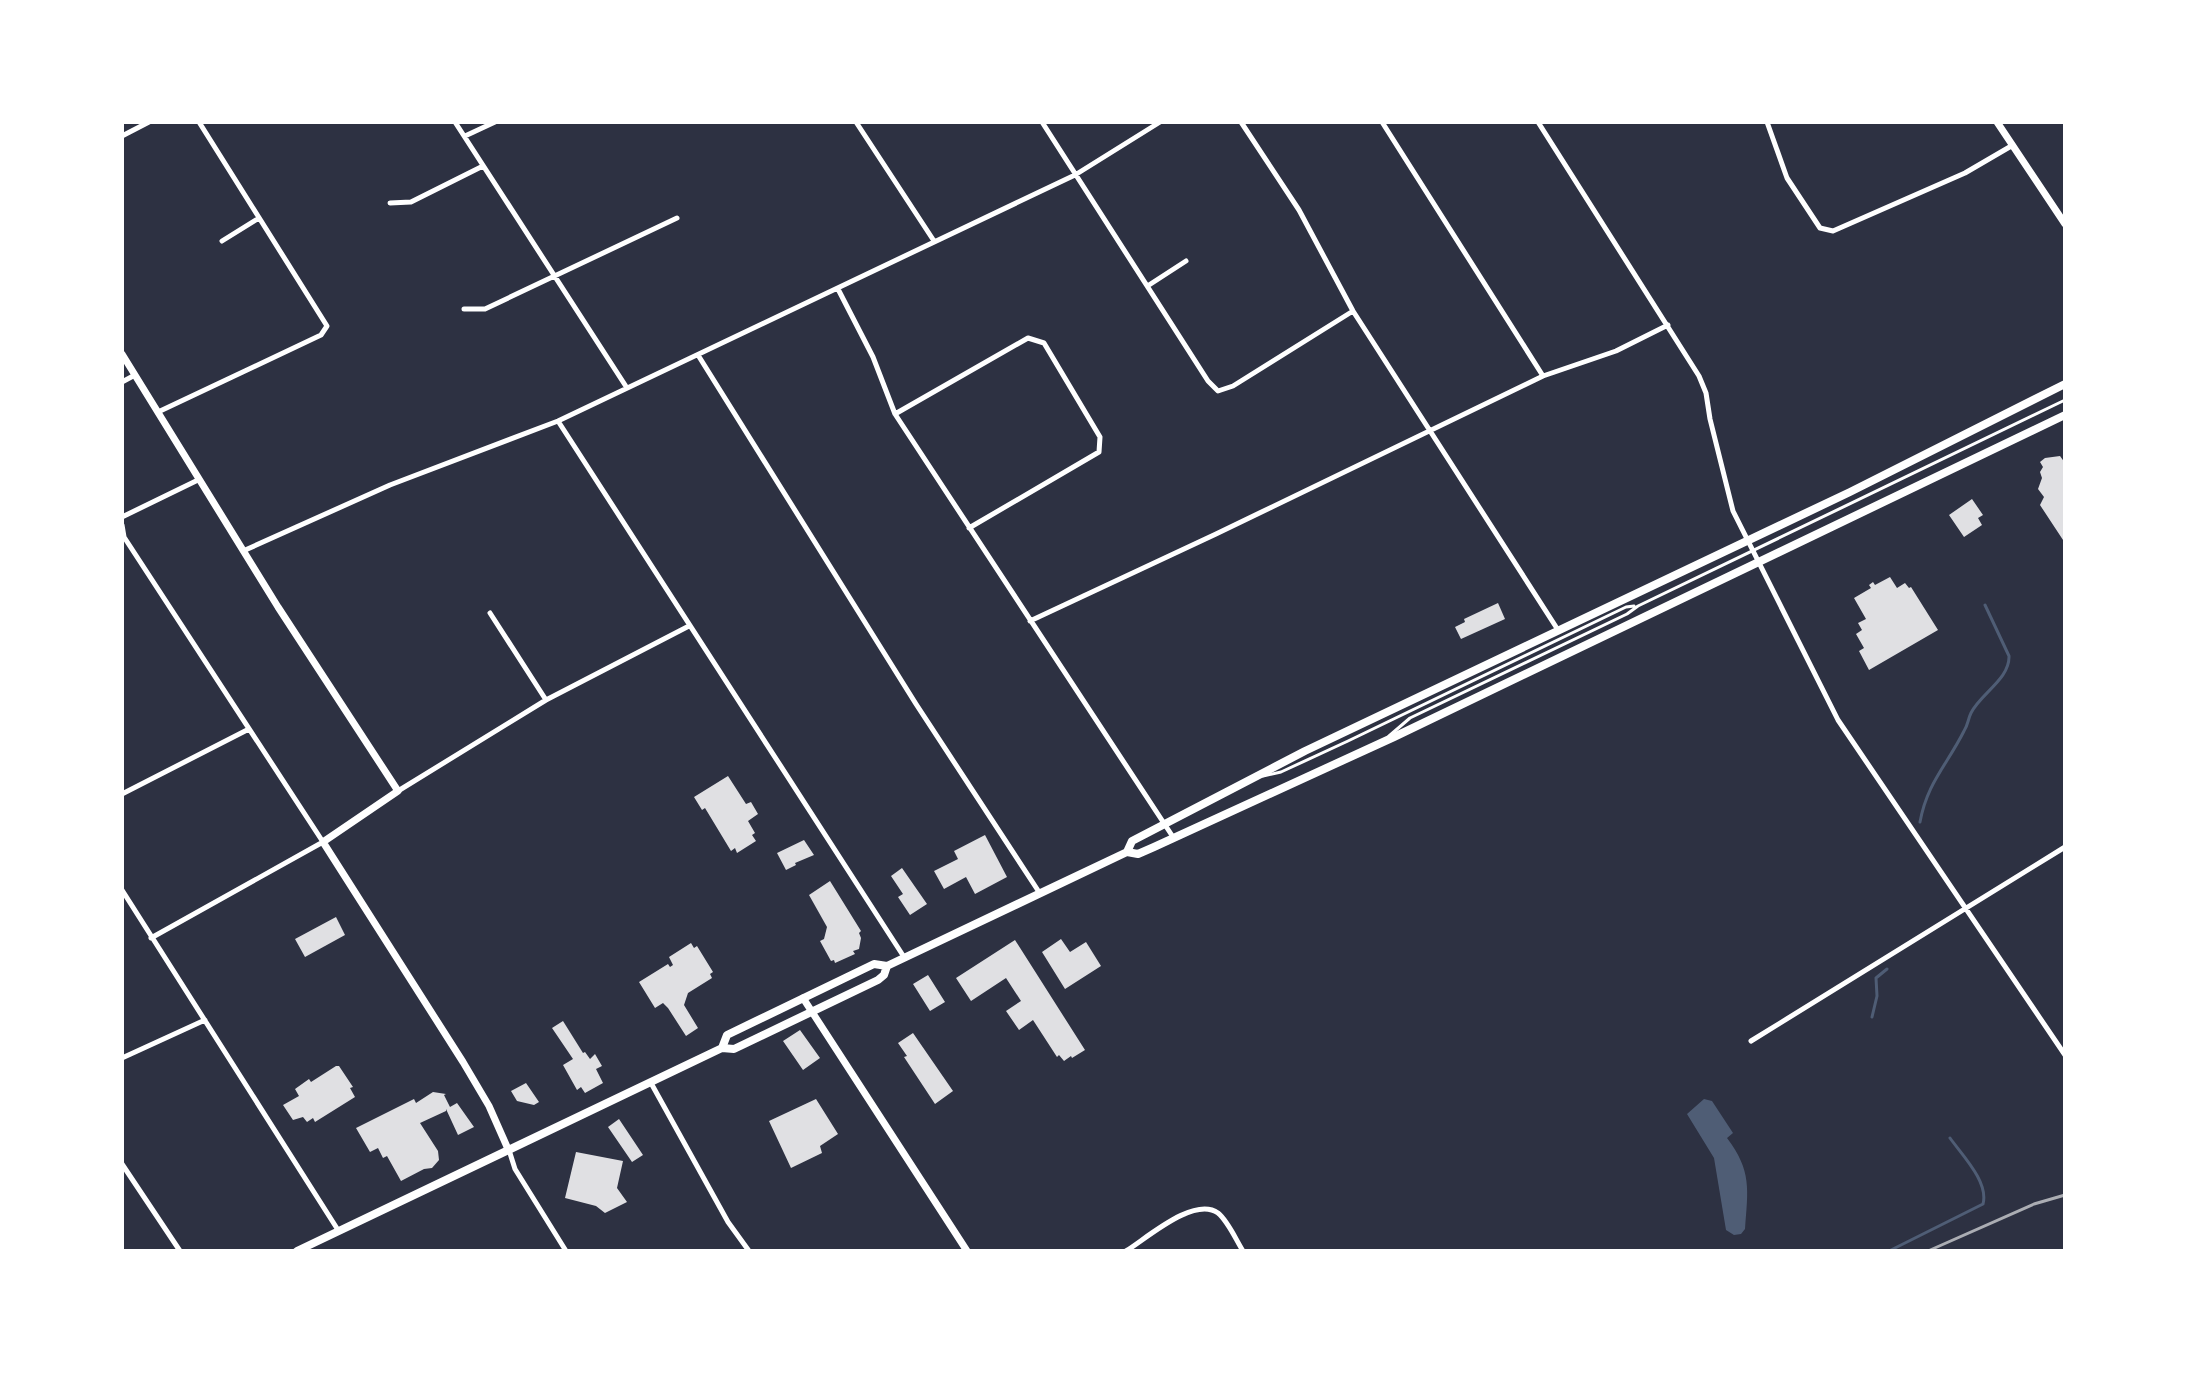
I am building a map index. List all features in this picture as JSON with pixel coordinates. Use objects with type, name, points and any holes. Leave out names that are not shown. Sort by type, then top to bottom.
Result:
[{"type":"main road","points":[[1127,852],[1132,841],[1305,751],[1850,492],[2065,384]]},
{"type":"main road","points":[[722,1048],[727,1035],[874,964],[887,966],[1127,852],[1138,854],[1379,744],[2065,415]]},
{"type":"main road","points":[[297,1251],[722,1048],[734,1049],[813,1012],[882,978],[887,966]]},
{"type":"street","points":[[122,136],[149,122]]},
{"type":"street","points":[[158,412],[321,335],[327,326],[199,122]]},
{"type":"street","points":[[455,122],[627,388]]},
{"type":"street","points":[[465,136],[495,122]]},
{"type":"street","points":[[856,122],[934,241]]},
{"type":"street","points":[[1042,122],[1208,381],[1218,391],[1233,386],[1353,311]]},
{"type":"street","points":[[243,551],[390,485],[558,421],[1075,175],[1160,122]]},
{"type":"street","points":[[1241,122],[1299,210],[1353,311],[1558,631]]},
{"type":"street","points":[[1382,122],[1543,376]]},
{"type":"street","points":[[1538,122],[1699,376],[1706,393],[1733,511],[1838,720],[2065,1055]]},
{"type":"street","points":[[1767,122],[1787,178],[1820,228],[1833,231],[1965,173],[2013,145]]},
{"type":"street","points":[[1997,122],[2065,224]]},
{"type":"street","points":[[390,203],[411,202],[483,166]]},
{"type":"street","points":[[222,241],[259,218]]},
{"type":"street","points":[[464,309],[485,309],[677,218]]},
{"type":"street","points":[[1149,285],[1186,261]]},
{"type":"street","points":[[838,289],[873,357],[895,414],[1173,837]]},
{"type":"street","points":[[1030,621],[1543,376],[1616,351],[1668,325]]},
{"type":"street","points":[[895,414],[1028,338],[1044,343],[1100,437],[1099,452],[969,528]]},
{"type":"street","points":[[122,354],[198,480],[398,791]]},
{"type":"street","points":[[698,355],[916,704],[1039,892]]},
{"type":"street","points":[[122,382],[135,375]]},
{"type":"street","points":[[558,421],[904,957]]},
{"type":"street","points":[[122,517],[198,480]]},
{"type":"street","points":[[122,525],[124,537],[463,1062],[489,1106],[521,1180],[566,1251]]},
{"type":"street","points":[[490,613],[546,700]]},
{"type":"street","points":[[151,938],[323,842],[398,791],[546,700],[689,626]]},
{"type":"street","points":[[122,794],[249,729]]},
{"type":"street","points":[[1751,1041],[2065,847]]},
{"type":"street","points":[[122,890],[339,1231]]},
{"type":"street","points":[[803,998],[967,1251]]},
{"type":"street","points":[[122,1058],[205,1020]]},
{"type":"street","points":[[651,1083],[728,1222],[749,1251]]},
{"type":"street","points":[[122,1164],[180,1251]]},
{"type":"street","points":[[1126,1251],[1188,1211],[1206,1209],[1219,1214],[1243,1251]]},
{"type":"lane","points":[[1379,744],[1410,718],[2065,400]]},
{"type":"lane","points":[[1253,779],[1281,772],[1626,607],[1638,606]]},
{"type":"water","points":[[1704,1099],[1712,1101],[1733,1133],[1727,1138],[1744,1171],[1747,1203],[1745,1229],[1741,1234],[1734,1235],[1726,1230],[1714,1158],[1687,1114]]},
{"type":"building","points":[[2060,456],[2065,463],[2065,543],[2040,505],[2044,497],[2038,489],[2043,467],[2040,462]]},
{"type":"building","points":[[1972,499],[1983,515],[1978,518],[1982,525],[1964,537],[1949,515]]},
{"type":"building","points":[[1890,577],[1897,588],[1905,583],[1911,587],[1938,630],[1869,670],[1859,651],[1864,648],[1856,634],[1862,630],[1858,623],[1866,619],[1854,598],[1871,588],[1869,585],[1873,582],[1875,585]]},
{"type":"building","points":[[1498,603],[1505,619],[1461,639],[1455,627],[1465,622],[1464,619]]},
{"type":"building","points":[[728,776],[746,804],[751,802],[758,814],[748,821],[756,841],[737,853],[735,848],[731,851],[705,808],[702,810],[694,797]]},
{"type":"building","points":[[985,835],[1007,877],[975,894],[966,877],[944,889],[934,871],[958,859],[954,851]]},
{"type":"building","points":[[804,840],[814,855],[786,870],[777,853]]},
{"type":"building","points":[[902,868],[927,904],[910,915],[898,897],[903,894],[891,876]]},
{"type":"building","points":[[830,881],[861,931],[859,949],[853,951],[855,954],[835,963],[820,941],[824,939],[827,927],[809,895]]},
{"type":"building","points":[[336,917],[345,935],[305,957],[295,939]]},
{"type":"building","points":[[1061,939],[1070,952],[1086,942],[1101,966],[1065,989],[1042,952]]},
{"type":"building","points":[[1015,940],[1085,1050],[1072,1058],[1064,1061],[1059,1055],[1057,1057],[1033,1020],[1019,1030],[1006,1011],[1021,1001],[1006,978],[971,1001],[956,978]]},
{"type":"building","points":[[691,943],[694,948],[697,946],[713,972],[710,974],[712,978],[688,993],[684,1005],[698,1028],[686,1036],[663,1003],[655,1008],[639,982],[668,964],[670,967],[673,965],[669,957]]},
{"type":"building","points":[[928,975],[945,1002],[930,1011],[913,984]]},
{"type":"building","points":[[563,1021],[583,1053],[590,1059],[595,1054],[602,1066],[596,1069],[603,1083],[585,1093],[581,1087],[577,1090],[563,1065],[573,1059],[552,1028]]},
{"type":"building","points":[[800,1030],[820,1058],[803,1070],[783,1041]]},
{"type":"building","points":[[913,1033],[953,1091],[935,1104],[898,1043]]},
{"type":"building","points":[[336,1066],[353,1087],[350,1088],[355,1097],[315,1122],[313,1118],[307,1122],[303,1117],[293,1120],[283,1105],[299,1096],[295,1089]]},
{"type":"building","points":[[526,1083],[539,1102],[534,1105],[517,1101],[511,1091]]},
{"type":"building","points":[[433,1092],[446,1094],[450,1107],[457,1103],[474,1127],[458,1135],[446,1109],[420,1123],[438,1151],[439,1160],[432,1168],[401,1181],[387,1156],[383,1158],[378,1148],[370,1152],[356,1128],[414,1099],[416,1103]]},
{"type":"building","points":[[816,1099],[838,1134],[820,1146],[822,1153],[791,1168],[769,1121]]},
{"type":"building","points":[[619,1119],[643,1155],[632,1162],[608,1127]]},
{"type":"building","points":[[576,1152],[623,1161],[617,1188],[627,1202],[605,1213],[596,1206],[565,1198]]},
{"type":"waterway","points":[[1920,822],[1933,785],[1971,713],[2000,679],[2008,664],[2009,656],[1985,605]]},
{"type":"waterway","points":[[1872,1017],[1877,996],[1876,978],[1887,969]]},
{"type":"waterway","points":[[1889,1251],[1983,1204],[1984,1196],[1978,1178],[1950,1138]]},
{"type":"railway","points":[[1928,1251],[2034,1204],[2065,1195]]}]
